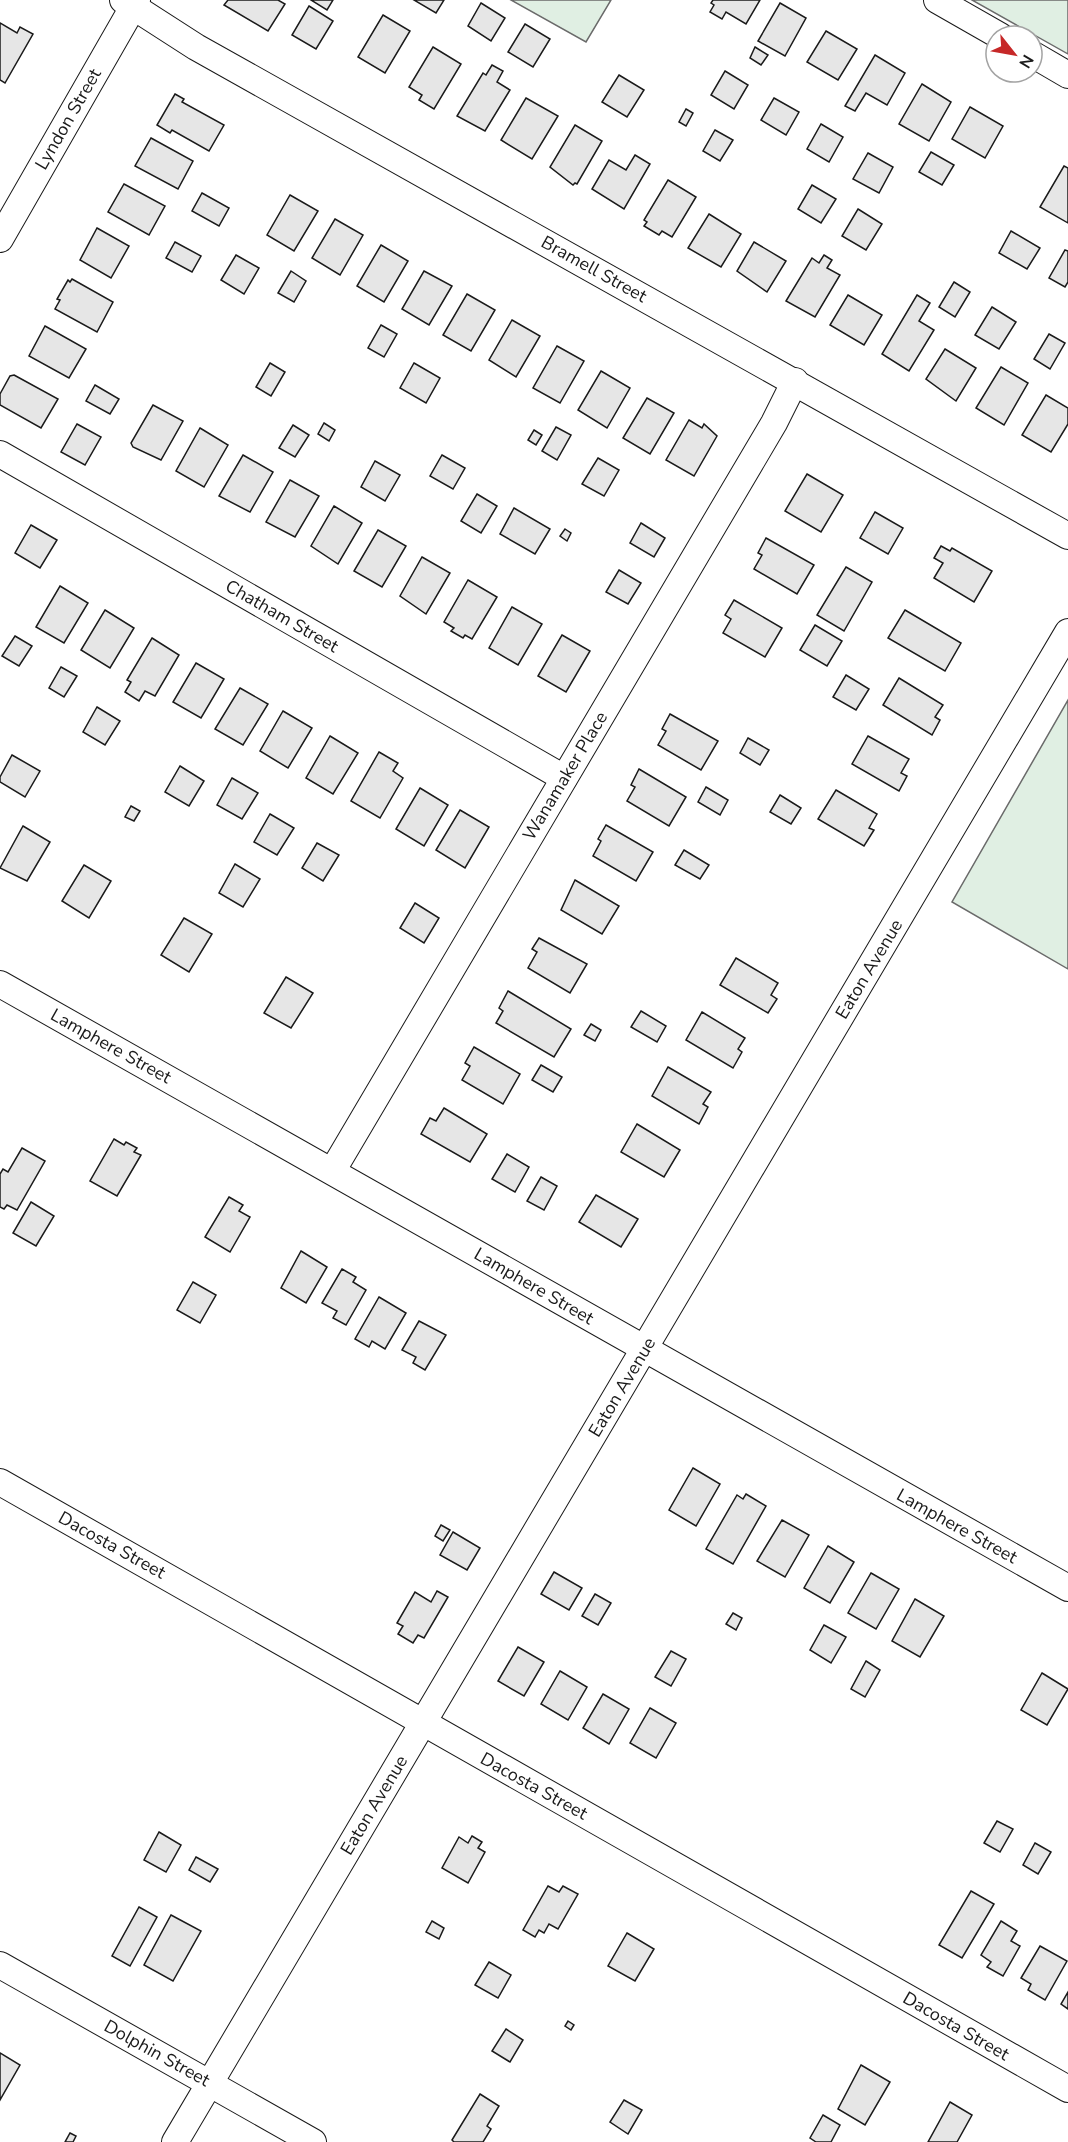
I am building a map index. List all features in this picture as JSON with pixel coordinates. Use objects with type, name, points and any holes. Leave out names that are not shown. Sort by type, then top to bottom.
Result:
[{"type":"street","points":[[937,0],[984,27]]},
{"type":"street","name":"Lyndon Street","points":[[0,239],[131,2]]},
{"type":"street","name":"Bramell Street","points":[[131,2],[196,47],[1068,536]]},
{"type":"street","points":[[1044,61],[1068,75]]},
{"type":"street","name":"Wanamaker Place","points":[[333,1170],[774,423],[795,381]]},
{"type":"street","name":"Chatham Street","points":[[0,454],[564,778]]},
{"type":"street","name":"Eaton Avenue","points":[[175,2142],[1068,632]]},
{"type":"street","name":"Lamphere Street","points":[[0,984],[333,1170],[645,1350],[1068,1588]]},
{"type":"street","name":"Dacosta Street","points":[[0,1482],[1068,2089]]},
{"type":"street","name":"Dolphin Street","points":[[0,1965],[313,2142]]},
{"type":"green space","points":[[511,0],[611,0],[586,42]]},
{"type":"green space","points":[[972,0],[1068,0],[1068,54],[1044,40],[1044,24],[1015,24]]},
{"type":"green space","points":[[1068,700],[1068,969],[952,902]]},
{"type":"building","points":[[228,0],[278,0],[285,4],[268,31],[224,5]]},
{"type":"building","points":[[311,0],[333,0],[327,10]]},
{"type":"building","points":[[414,0],[444,0],[436,13]]},
{"type":"building","points":[[713,0],[760,0],[746,24],[726,12],[722,19],[710,12],[714,5],[711,3]]},
{"type":"building","points":[[481,3],[505,18],[491,41],[468,26]]},
{"type":"building","points":[[780,3],[806,18],[785,56],[758,41]]},
{"type":"building","points":[[309,6],[333,21],[316,49],[292,35]]},
{"type":"building","points":[[383,15],[410,31],[385,73],[358,57]]},
{"type":"building","points":[[0,23],[17,33],[20,27],[33,34],[5,83],[0,80]]},
{"type":"building","points":[[525,24],[550,39],[533,67],[508,52]]},
{"type":"building","points":[[826,31],[857,49],[838,80],[807,62]]},
{"type":"building","points":[[433,47],[461,64],[434,109],[419,100],[422,95],[409,87]]},
{"type":"building","points":[[755,47],[768,55],[761,65],[750,58]]},
{"type":"building","points":[[875,55],[905,73],[887,105],[866,93],[855,111],[845,106]]},
{"type":"building","points":[[492,65],[503,71],[497,82],[510,90],[485,131],[457,116],[483,73],[486,75]]},
{"type":"building","points":[[725,71],[748,85],[734,109],[711,95]]},
{"type":"building","points":[[619,75],[644,90],[627,117],[602,102]]},
{"type":"building","points":[[922,84],[951,102],[929,141],[899,124]]},
{"type":"building","points":[[175,94],[184,99],[182,102],[224,125],[209,151],[172,130],[170,133],[157,125]]},
{"type":"building","points":[[526,98],[558,116],[532,159],[501,140]]},
{"type":"building","points":[[774,98],[799,112],[786,135],[761,120]]},
{"type":"building","points":[[970,107],[1003,126],[985,158],[952,139]]},
{"type":"building","points":[[686,109],[693,113],[686,126],[679,122]]},
{"type":"building","points":[[821,124],[843,137],[829,162],[807,149]]},
{"type":"building","points":[[575,125],[602,141],[577,184],[573,185],[550,167]]},
{"type":"building","points":[[715,130],[733,140],[720,161],[703,151]]},
{"type":"building","points":[[151,138],[193,161],[178,189],[135,166]]},
{"type":"building","points":[[931,152],[954,165],[942,185],[919,172]]},
{"type":"building","points":[[868,153],[893,167],[879,193],[853,179]]},
{"type":"building","points":[[635,155],[650,164],[624,209],[592,189],[609,160],[626,170]]},
{"type":"building","points":[[1064,166],[1068,168],[1068,223],[1040,207]]},
{"type":"building","points":[[668,180],[696,197],[672,237],[662,231],[659,235],[644,226],[647,222],[644,220]]},
{"type":"building","points":[[124,184],[165,206],[149,235],[108,212]]},
{"type":"building","points":[[812,185],[836,199],[821,223],[798,209]]},
{"type":"building","points":[[202,193],[229,208],[219,226],[192,211]]},
{"type":"building","points":[[290,195],[318,211],[294,251],[267,235]]},
{"type":"building","points":[[858,209],[882,224],[866,250],[842,236]]},
{"type":"building","points":[[709,214],[741,234],[721,267],[688,248]]},
{"type":"building","points":[[335,219],[363,235],[340,275],[312,258]]},
{"type":"building","points":[[97,228],[129,246],[111,278],[80,260]]},
{"type":"building","points":[[1011,231],[1040,248],[1027,269],[999,253]]},
{"type":"building","points":[[175,242],[201,256],[192,272],[166,258]]},
{"type":"building","points":[[754,242],[786,261],[767,292],[737,271]]},
{"type":"building","points":[[381,245],[408,261],[384,302],[357,286]]},
{"type":"building","points":[[1065,250],[1068,251],[1068,282],[1065,287],[1049,278]]},
{"type":"building","points":[[236,255],[259,268],[244,294],[221,280]]},
{"type":"building","points":[[824,255],[832,260],[827,268],[840,275],[815,317],[786,301],[812,258],[819,263]]},
{"type":"building","points":[[291,271],[306,281],[294,302],[278,293]]},
{"type":"building","points":[[424,271],[452,286],[429,325],[402,309]]},
{"type":"building","points":[[72,279],[113,302],[97,332],[55,309],[60,300],[57,299],[68,280],[70,282]]},
{"type":"building","points":[[954,282],[970,292],[955,317],[939,307]]},
{"type":"building","points":[[467,294],[495,310],[471,351],[443,335]]},
{"type":"building","points":[[848,295],[882,315],[864,345],[830,325]]},
{"type":"building","points":[[917,295],[930,303],[919,321],[934,330],[909,371],[882,354]]},
{"type":"building","points":[[992,307],[1016,322],[999,349],[975,335]]},
{"type":"building","points":[[512,320],[540,336],[516,377],[489,360]]},
{"type":"building","points":[[381,325],[397,334],[384,357],[368,348]]},
{"type":"building","points":[[45,326],[86,349],[69,378],[29,356]]},
{"type":"building","points":[[1049,334],[1065,343],[1050,369],[1034,359]]},
{"type":"building","points":[[557,346],[584,361],[560,403],[533,388]]},
{"type":"building","points":[[945,349],[976,368],[956,401],[926,379]]},
{"type":"building","points":[[270,363],[285,372],[271,396],[256,387]]},
{"type":"building","points":[[414,363],[440,378],[426,403],[400,388]]},
{"type":"building","points":[[1001,367],[1028,383],[1004,425],[976,408]]},
{"type":"building","points":[[601,371],[630,388],[607,428],[578,410]]},
{"type":"building","points":[[14,375],[58,399],[41,428],[0,405],[0,394],[10,376]]},
{"type":"building","points":[[95,385],[119,399],[110,414],[86,401]]},
{"type":"building","points":[[1046,395],[1068,408],[1068,424],[1051,452],[1022,435]]},
{"type":"building","points":[[647,398],[674,413],[650,454],[623,438]]},
{"type":"building","points":[[153,405],[183,421],[161,460],[133,447],[131,443]]},
{"type":"building","points":[[689,420],[702,428],[704,424],[717,436],[694,476],[666,460]]},
{"type":"building","points":[[324,423],[335,430],[329,441],[318,434]]},
{"type":"building","points":[[77,424],[101,437],[85,465],[61,452]]},
{"type":"building","points":[[293,425],[309,435],[295,457],[279,448]]},
{"type":"building","points":[[556,427],[571,435],[557,460],[542,451]]},
{"type":"building","points":[[200,428],[228,445],[204,487],[176,471]]},
{"type":"building","points":[[534,430],[542,435],[536,445],[528,440]]},
{"type":"building","points":[[243,455],[273,472],[250,512],[219,496]]},
{"type":"building","points":[[442,455],[465,468],[453,489],[430,476]]},
{"type":"building","points":[[598,458],[619,470],[604,496],[582,484]]},
{"type":"building","points":[[375,461],[400,475],[385,501],[361,487]]},
{"type":"building","points":[[807,474],[843,495],[821,532],[785,511]]},
{"type":"building","points":[[290,480],[319,496],[295,537],[266,522]]},
{"type":"building","points":[[477,494],[497,506],[481,533],[461,521]]},
{"type":"building","points":[[334,506],[362,523],[338,564],[311,546]]},
{"type":"building","points":[[514,508],[550,529],[535,554],[500,534]]},
{"type":"building","points":[[875,512],[903,528],[888,554],[860,538]]},
{"type":"building","points":[[641,523],[665,538],[654,557],[630,543]]},
{"type":"building","points":[[31,525],[57,540],[40,568],[15,553]]},
{"type":"building","points":[[565,529],[571,533],[567,541],[560,536]]},
{"type":"building","points":[[378,530],[406,546],[382,587],[354,571]]},
{"type":"building","points":[[766,538],[814,565],[797,594],[754,569],[762,555],[758,553]]},
{"type":"building","points":[[941,546],[950,551],[952,548],[992,571],[974,602],[934,578],[943,563],[934,558]]},
{"type":"building","points":[[422,557],[450,573],[426,614],[400,596]]},
{"type":"building","points":[[846,567],[872,582],[844,631],[817,615]]},
{"type":"building","points":[[619,570],[641,583],[628,604],[606,592]]},
{"type":"building","points":[[468,580],[497,597],[472,639],[465,635],[463,638],[451,631],[454,628],[444,622]]},
{"type":"building","points":[[60,586],[88,603],[64,643],[36,627]]},
{"type":"building","points":[[734,600],[782,628],[765,657],[723,633],[731,619],[725,615]]},
{"type":"building","points":[[512,607],[542,624],[518,665],[489,648]]},
{"type":"building","points":[[105,610],[134,628],[110,668],[81,650]]},
{"type":"building","points":[[905,610],[961,643],[945,671],[888,638]]},
{"type":"building","points":[[815,625],[842,641],[827,666],[800,650]]},
{"type":"building","points":[[562,635],[590,651],[566,692],[538,676]]},
{"type":"building","points":[[15,636],[32,646],[19,666],[2,656]]},
{"type":"building","points":[[152,638],[179,655],[155,696],[145,691],[139,701],[125,692],[131,682],[127,680]]},
{"type":"building","points":[[196,663],[224,679],[201,718],[173,702]]},
{"type":"building","points":[[61,667],[77,676],[64,697],[49,688]]},
{"type":"building","points":[[846,675],[869,689],[856,710],[833,697]]},
{"type":"building","points":[[899,678],[943,705],[935,717],[940,720],[932,735],[883,705]]},
{"type":"building","points":[[240,688],[268,704],[243,745],[215,729]]},
{"type":"building","points":[[97,707],[120,721],[105,745],[83,732]]},
{"type":"building","points":[[283,711],[312,728],[288,768],[260,751]]},
{"type":"building","points":[[670,714],[718,741],[701,770],[658,745],[666,731],[662,729]]},
{"type":"building","points":[[330,736],[358,753],[333,794],[306,778]]},
{"type":"building","points":[[868,736],[909,759],[901,773],[907,776],[899,791],[852,764]]},
{"type":"building","points":[[748,738],[769,750],[760,765],[740,753]]},
{"type":"building","points":[[379,752],[398,763],[393,771],[403,778],[380,818],[351,801]]},
{"type":"building","points":[[12,755],[40,771],[25,797],[0,782],[0,777]]},
{"type":"building","points":[[180,766],[204,781],[189,806],[165,792]]},
{"type":"building","points":[[639,769],[686,797],[669,826],[627,801],[635,787],[631,785]]},
{"type":"building","points":[[232,778],[258,793],[242,819],[217,805]]},
{"type":"building","points":[[706,787],[728,800],[720,815],[698,802]]},
{"type":"building","points":[[420,788],[448,805],[424,846],[396,829]]},
{"type":"building","points":[[836,790],[877,814],[869,828],[874,830],[864,846],[818,819]]},
{"type":"building","points":[[780,795],[801,808],[791,824],[770,812]]},
{"type":"building","points":[[131,806],[140,811],[134,821],[125,817]]},
{"type":"building","points":[[460,810],[489,827],[465,868],[436,850]]},
{"type":"building","points":[[270,814],[294,828],[277,855],[254,842]]},
{"type":"building","points":[[606,825],[653,852],[636,881],[593,856],[601,841],[598,839]]},
{"type":"building","points":[[23,826],[50,842],[27,881],[0,868]]},
{"type":"building","points":[[317,843],[339,855],[323,881],[302,868]]},
{"type":"building","points":[[684,850],[709,865],[700,879],[675,865]]},
{"type":"building","points":[[235,864],[260,879],[243,907],[219,893]]},
{"type":"building","points":[[84,865],[111,881],[89,918],[62,901]]},
{"type":"building","points":[[575,880],[619,906],[602,934],[561,910]]},
{"type":"building","points":[[415,903],[439,918],[424,943],[400,928]]},
{"type":"building","points":[[184,918],[212,934],[189,972],[161,955]]},
{"type":"building","points":[[539,938],[587,964],[570,993],[528,968],[537,952],[532,949]]},
{"type":"building","points":[[736,958],[778,983],[771,995],[777,999],[768,1013],[720,985]]},
{"type":"building","points":[[286,977],[313,993],[291,1028],[264,1013]]},
{"type":"building","points":[[508,991],[571,1029],[554,1057],[496,1023],[503,1011],[499,1008]]},
{"type":"building","points":[[641,1011],[666,1026],[657,1042],[631,1027]]},
{"type":"building","points":[[702,1012],[745,1038],[738,1049],[742,1052],[733,1068],[686,1040]]},
{"type":"building","points":[[591,1024],[601,1030],[595,1041],[584,1035]]},
{"type":"building","points":[[474,1047],[520,1074],[503,1104],[462,1080],[470,1066],[465,1063]]},
{"type":"building","points":[[541,1065],[562,1077],[553,1092],[532,1080]]},
{"type":"building","points":[[668,1067],[711,1092],[703,1104],[708,1107],[699,1124],[652,1096]]},
{"type":"building","points":[[444,1108],[487,1134],[470,1162],[421,1134],[430,1118],[436,1121]]},
{"type":"building","points":[[637,1124],[680,1150],[664,1177],[621,1152]]},
{"type":"building","points":[[114,1139],[124,1145],[126,1142],[137,1148],[134,1152],[141,1155],[117,1196],[90,1181]]},
{"type":"building","points":[[22,1148],[45,1161],[17,1210],[7,1205],[4,1209],[0,1207],[0,1174],[3,1169],[8,1172]]},
{"type":"building","points":[[507,1154],[529,1167],[515,1192],[492,1179]]},
{"type":"building","points":[[541,1177],[557,1186],[544,1210],[527,1201]]},
{"type":"building","points":[[596,1195],[638,1219],[621,1247],[579,1222]]},
{"type":"building","points":[[229,1197],[243,1205],[239,1211],[250,1217],[230,1252],[205,1237]]},
{"type":"building","points":[[31,1202],[54,1216],[36,1246],[13,1233]]},
{"type":"building","points":[[301,1251],[327,1267],[306,1303],[281,1288]]},
{"type":"building","points":[[342,1269],[356,1277],[353,1282],[366,1290],[346,1325],[333,1318],[337,1311],[322,1303]]},
{"type":"building","points":[[193,1282],[216,1295],[200,1323],[177,1310]]},
{"type":"building","points":[[379,1297],[406,1313],[385,1349],[372,1341],[369,1347],[355,1339]]},
{"type":"building","points":[[419,1321],[446,1335],[425,1370],[413,1363],[416,1357],[402,1350]]},
{"type":"building","points":[[693,1468],[720,1484],[696,1526],[669,1510]]},
{"type":"building","points":[[746,1494],[766,1506],[733,1564],[706,1549],[737,1495],[743,1499]]},
{"type":"building","points":[[782,1520],[809,1535],[785,1577],[757,1561]]},
{"type":"building","points":[[441,1525],[450,1530],[443,1541],[435,1536]]},
{"type":"building","points":[[453,1532],[480,1548],[467,1570],[440,1555]]},
{"type":"building","points":[[828,1546],[854,1562],[830,1603],[804,1588]]},
{"type":"building","points":[[554,1572],[582,1588],[569,1610],[541,1594]]},
{"type":"building","points":[[871,1573],[899,1589],[876,1629],[848,1613]]},
{"type":"building","points":[[437,1591],[448,1597],[424,1638],[418,1635],[413,1643],[398,1634],[403,1626],[397,1623],[415,1592],[431,1602]]},
{"type":"building","points":[[595,1594],[611,1603],[598,1625],[582,1616]]},
{"type":"building","points":[[915,1599],[944,1616],[920,1657],[892,1641]]},
{"type":"building","points":[[733,1613],[742,1618],[736,1630],[726,1624]]},
{"type":"building","points":[[824,1625],[846,1637],[831,1663],[810,1650]]},
{"type":"building","points":[[518,1647],[544,1662],[524,1696],[498,1681]]},
{"type":"building","points":[[671,1651],[686,1659],[671,1686],[655,1677]]},
{"type":"building","points":[[866,1661],[880,1670],[865,1697],[851,1689]]},
{"type":"building","points":[[560,1671],[587,1687],[568,1720],[541,1704]]},
{"type":"building","points":[[1042,1673],[1068,1689],[1047,1725],[1021,1710]]},
{"type":"building","points":[[603,1694],[629,1709],[609,1744],[583,1728]]},
{"type":"building","points":[[650,1708],[676,1723],[656,1758],[630,1743]]},
{"type":"building","points":[[997,1821],[1013,1829],[1000,1852],[984,1843]]},
{"type":"building","points":[[159,1832],[181,1845],[166,1872],[144,1860]]},
{"type":"building","points":[[472,1836],[482,1842],[478,1848],[485,1852],[468,1883],[442,1868],[459,1837],[468,1843]]},
{"type":"building","points":[[1035,1843],[1051,1852],[1038,1874],[1023,1865]]},
{"type":"building","points":[[196,1857],[218,1869],[210,1882],[189,1870]]},
{"type":"building","points":[[548,1886],[559,1892],[563,1886],[578,1894],[558,1929],[549,1924],[544,1933],[539,1930],[535,1937],[523,1930]]},
{"type":"building","points":[[971,1891],[994,1904],[962,1958],[939,1945]]},
{"type":"building","points":[[139,1907],[157,1917],[130,1966],[112,1956]]},
{"type":"building","points":[[171,1915],[201,1931],[173,1981],[144,1965]]},
{"type":"building","points":[[432,1921],[444,1928],[439,1939],[426,1932]]},
{"type":"building","points":[[1001,1921],[1017,1931],[1011,1941],[1020,1946],[1003,1976],[987,1967],[991,1962],[981,1955]]},
{"type":"building","points":[[627,1933],[654,1949],[635,1981],[608,1966]]},
{"type":"building","points":[[1040,1946],[1067,1961],[1045,2000],[1028,1990],[1031,1984],[1021,1978]]},
{"type":"building","points":[[489,1962],[511,1975],[498,1998],[475,1985]]},
{"type":"building","points":[[1068,1992],[1068,2009],[1061,2004]]},
{"type":"building","points":[[568,2021],[574,2025],[571,2030],[565,2026]]},
{"type":"building","points":[[506,2029],[523,2040],[510,2062],[492,2051]]},
{"type":"building","points":[[0,2053],[20,2065],[0,2100]]},
{"type":"building","points":[[861,2065],[890,2082],[865,2125],[838,2109]]},
{"type":"building","points":[[480,2094],[499,2106],[487,2126],[491,2129],[483,2142],[454,2142],[452,2140]]},
{"type":"building","points":[[624,2100],[642,2110],[628,2134],[610,2122]]},
{"type":"building","points":[[950,2102],[972,2115],[957,2142],[928,2142]]},
{"type":"building","points":[[823,2115],[840,2125],[831,2142],[816,2142],[810,2138]]},
{"type":"building","points":[[70,2133],[76,2136],[73,2142],[65,2142]]}]
